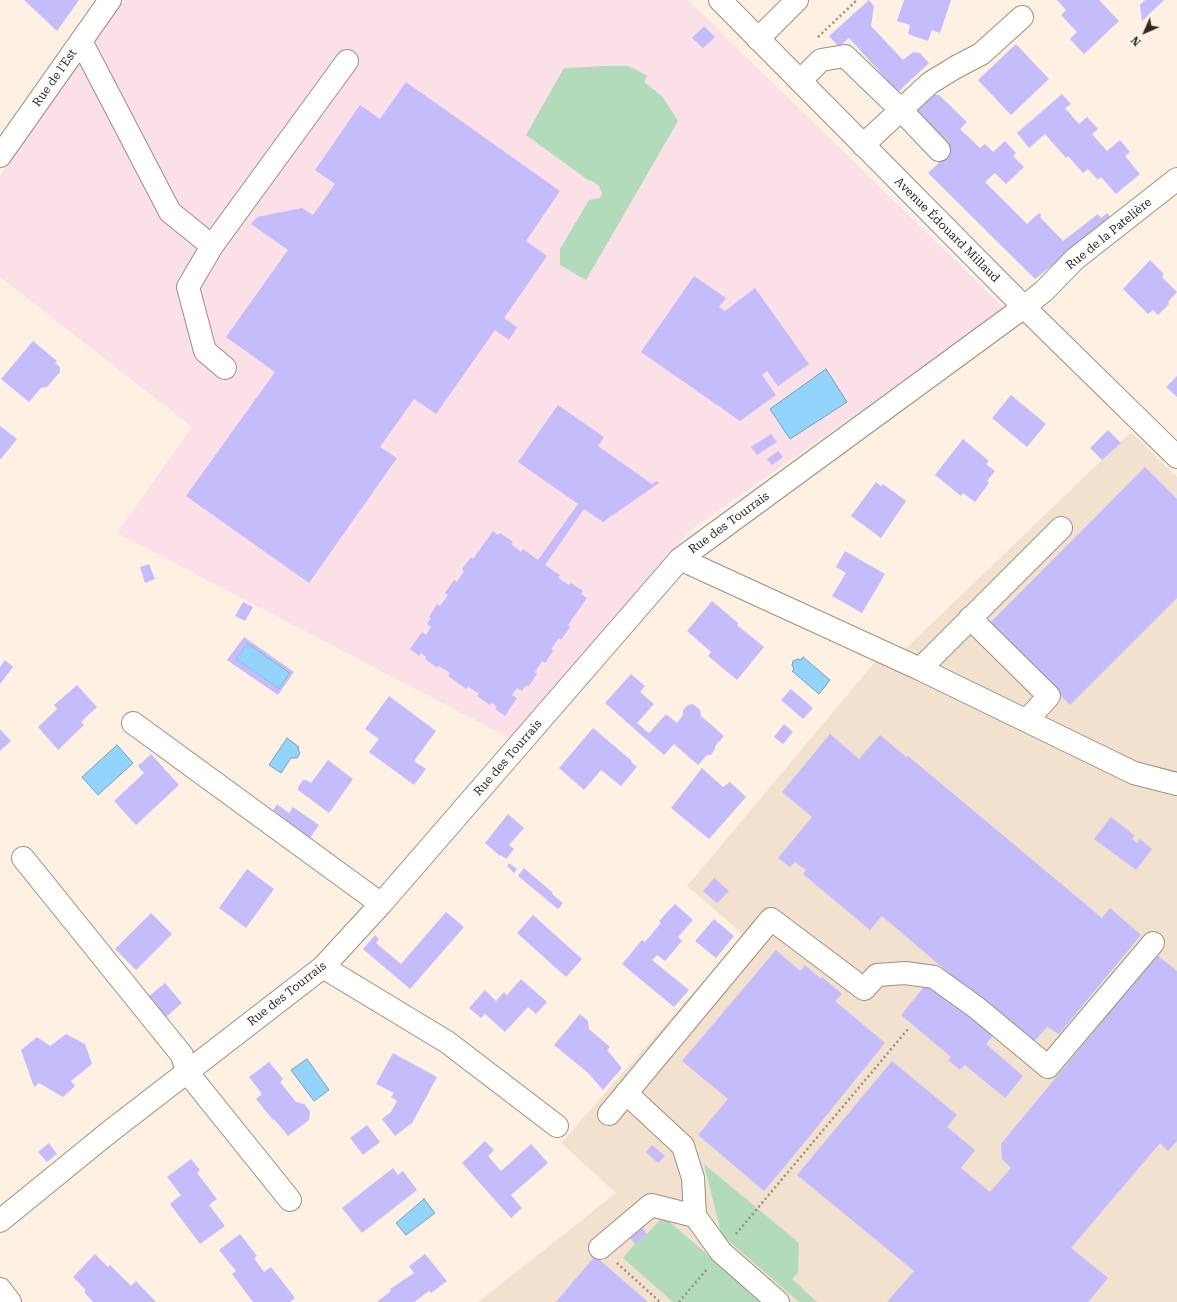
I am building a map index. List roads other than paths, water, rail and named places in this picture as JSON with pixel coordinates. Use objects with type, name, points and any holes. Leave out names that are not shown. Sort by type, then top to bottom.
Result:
[{"type":"street","name":"Rue de l'Est","points":[[0,156],[110,0]]},
{"type":"street","name":"Avenue Édouard Millaud","points":[[720,0],[1024,308],[1177,457]]},
{"type":"street","points":[[758,39],[797,0]]},
{"type":"street","points":[[863,145],[930,83],[956,66],[981,54],[1022,17]]},
{"type":"street","points":[[81,41],[170,212],[212,246]]},
{"type":"street","points":[[800,82],[820,60],[845,56],[901,110],[939,150]]},
{"type":"street","points":[[225,368],[206,351],[188,287],[212,246],[347,61]]},
{"type":"street","name":"Rue de la Patelière","points":[[1024,308],[1044,291],[1075,259],[1177,179]]},
{"type":"street","name":"Rue des Tourrais","points":[[0,1220],[187,1072],[323,967],[380,904],[680,559],[1024,308]]},
{"type":"street","points":[[920,669],[1061,528]]},
{"type":"street","points":[[680,559],[920,669],[1134,773],[1177,784]]},
{"type":"street","points":[[970,618],[1049,696],[1026,720]]},
{"type":"street","points":[[133,723],[380,904]]},
{"type":"street","points":[[22,858],[182,1055],[187,1072],[290,1200]]},
{"type":"street","points":[[609,1114],[771,919],[864,989],[877,975],[905,973],[934,977],[977,1008],[1048,1067],[1153,943]]},
{"type":"street","points":[[323,967],[447,1042],[557,1126]]},
{"type":"street","points":[[626,1093],[683,1146],[693,1178],[695,1216],[721,1252],[778,1302]]},
{"type":"street","points":[[600,1248],[651,1205],[695,1216]]},
{"type":"street","points":[[0,1289],[10,1302]]},
{"type":"water","points":[[826,369],[847,402],[790,439],[770,409]]},
{"type":"water","points":[[247,643],[290,673],[279,689],[236,659]]},
{"type":"water","points":[[803,657],[830,680],[819,694],[792,671],[794,669],[792,665],[793,661],[798,659],[801,660]]},
{"type":"water","points":[[287,738],[299,747],[298,749],[300,753],[297,758],[291,758],[281,773],[269,765]]},
{"type":"water","points":[[117,745],[133,763],[98,795],[82,777]]},
{"type":"water","points":[[307,1059],[329,1090],[314,1101],[291,1070]]},
{"type":"water","points":[[424,1199],[435,1213],[406,1235],[396,1223]]}]
